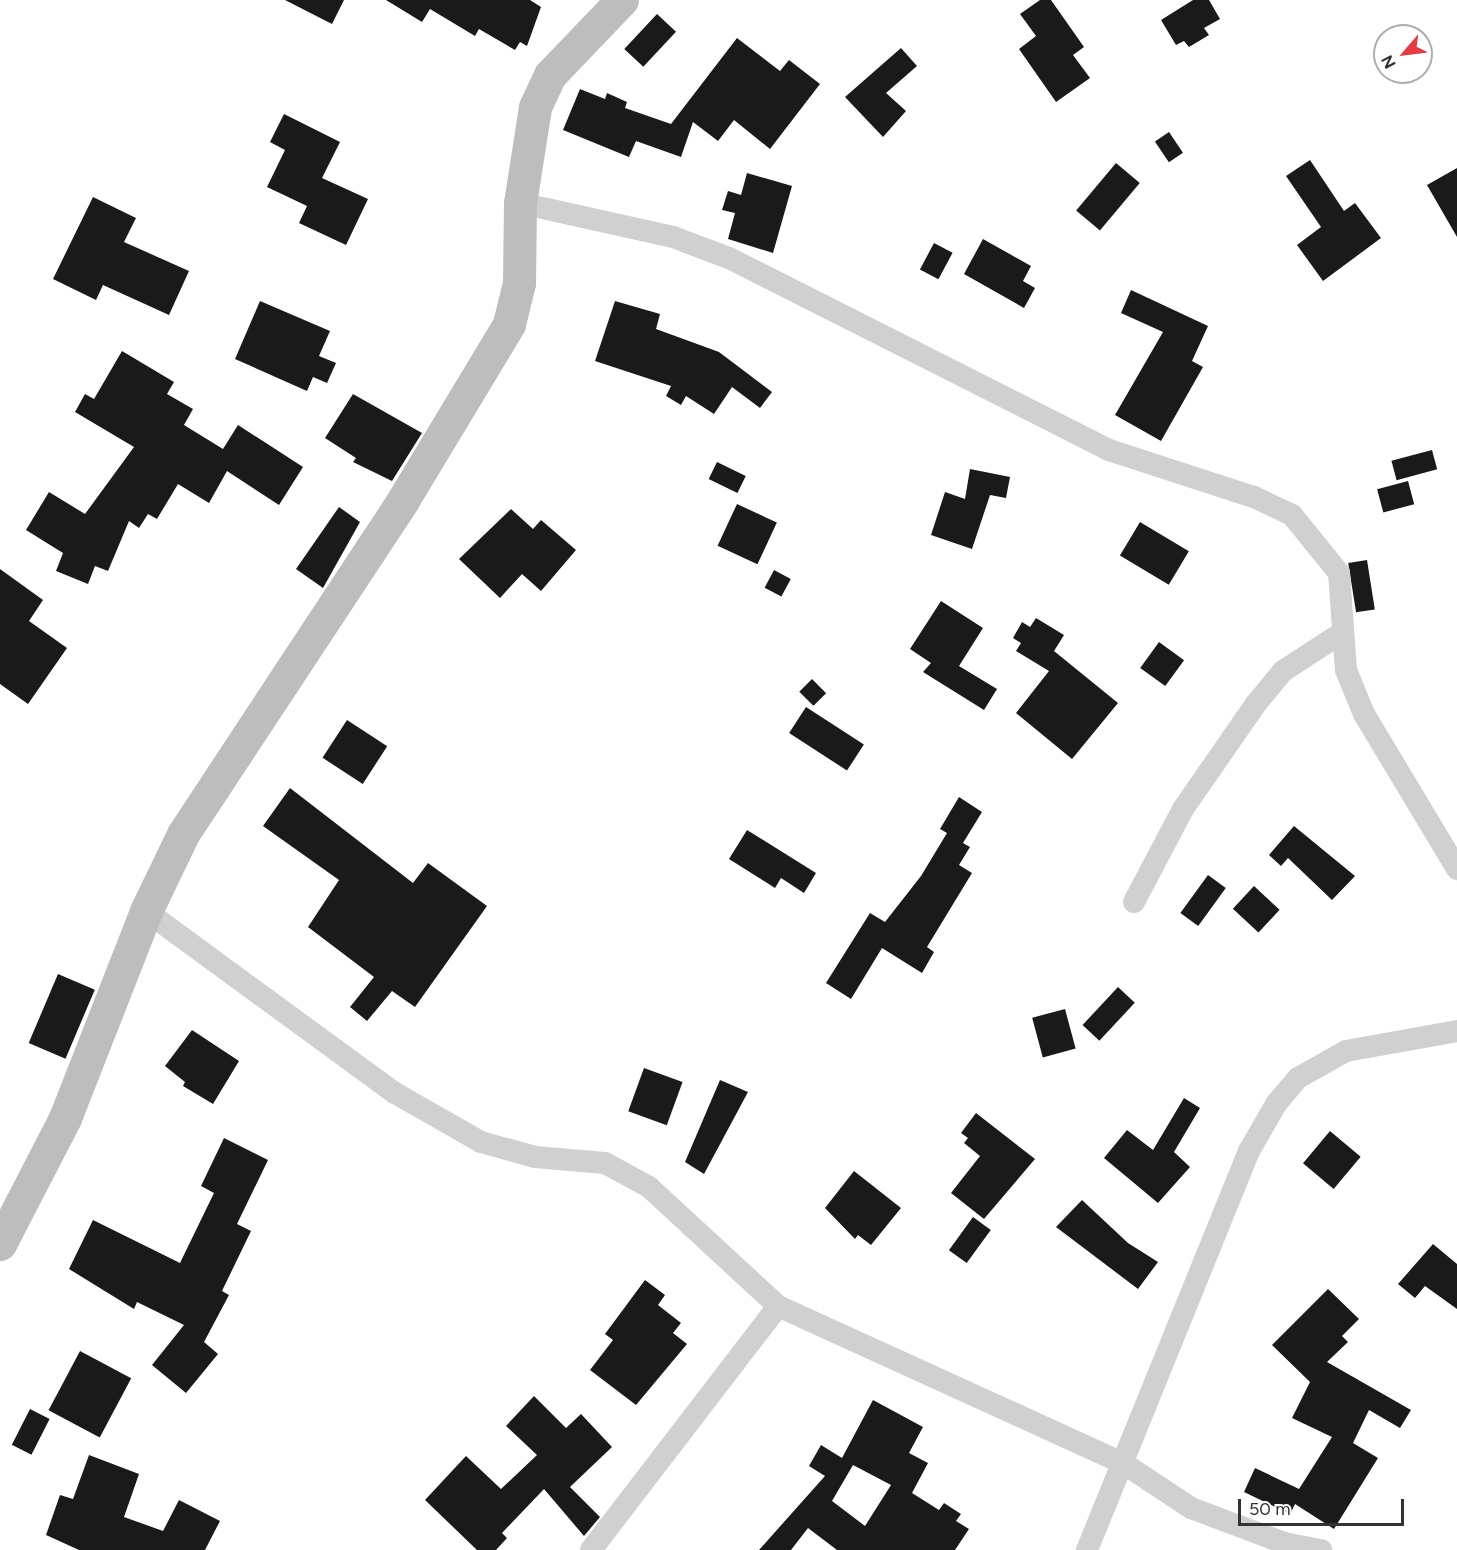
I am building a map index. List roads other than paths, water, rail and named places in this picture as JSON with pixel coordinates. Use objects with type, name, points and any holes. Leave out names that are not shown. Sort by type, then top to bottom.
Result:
[{"type":"street","points":[[0,1244],[65,1118],[146,911],[183,834],[488,365],[509,324],[519,283],[520,203],[535,107],[550,75],[622,0]]},
{"type":"street","points":[[520,203],[673,237],[729,258],[1109,450],[1254,497],[1292,515],[1339,573],[1340,634],[1346,670],[1364,714],[1457,869]]},
{"type":"street","points":[[1134,902],[1183,809],[1255,705],[1283,671],[1340,634]]},
{"type":"street","points":[[146,911],[395,1093],[481,1142],[535,1157],[605,1163],[649,1187],[778,1306],[1122,1463],[1191,1508],[1284,1543],[1321,1550]]},
{"type":"street","points":[[1087,1550],[1249,1151],[1276,1104],[1298,1078],[1346,1052],[1457,1031]]},
{"type":"street","points":[[591,1550],[778,1306]]}]
